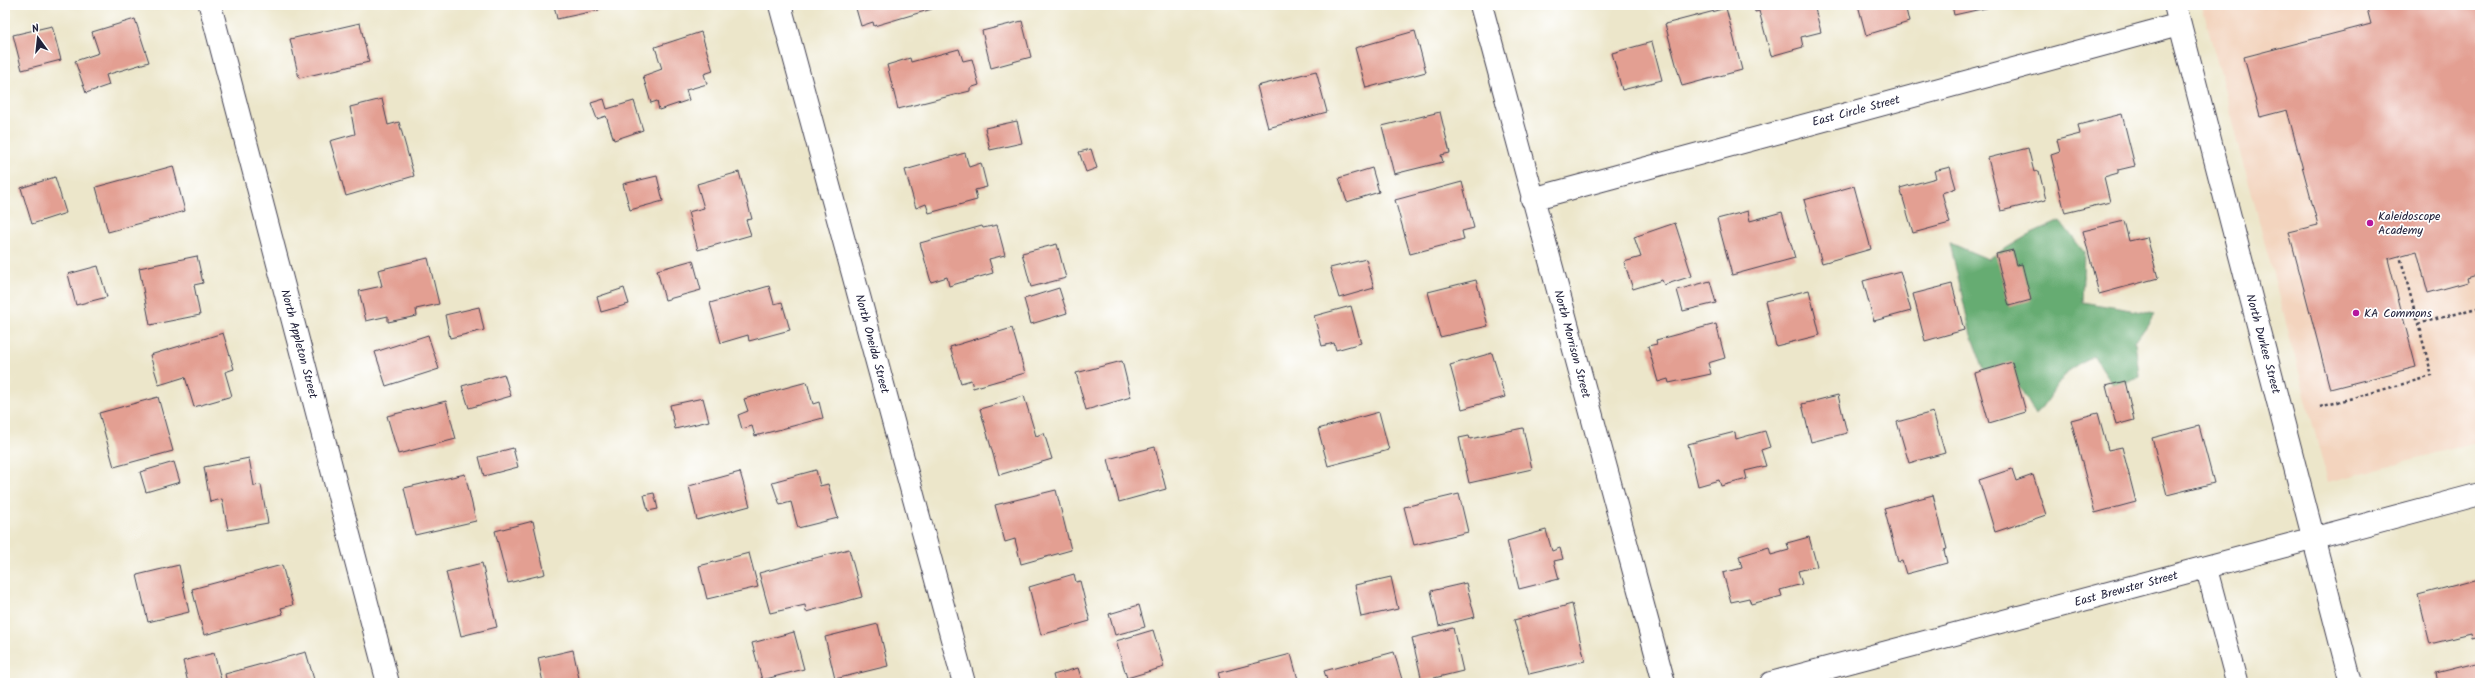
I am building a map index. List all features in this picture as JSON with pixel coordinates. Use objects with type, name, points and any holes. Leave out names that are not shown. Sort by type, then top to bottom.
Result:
[{"type":"street","name":"North Appleton Street","points":[[210,5],[388,683]]},
{"type":"street","name":"North Oneida Street","points":[[780,5],[964,683]]},
{"type":"street","name":"North Morrison Street","points":[[1481,5],[1532,199],[1664,683]]},
{"type":"street","name":"East Circle Street","points":[[1532,199],[2177,14]]},
{"type":"street","name":"North Durkee Street","points":[[2177,14],[2351,683]]},
{"type":"street","name":"East Brewster Street","points":[[1784,681],[2480,494]]},
{"type":"lane","points":[[2206,567],[2237,683]]},
{"type":"path","points":[[2320,407],[2432,376],[2400,256]]},
{"type":"path","points":[[2418,324],[2480,307]]},
{"type":"shaded area","name":"Kaleidoscope Academy","points":[[2202,5],[2480,5],[2480,441],[2328,482]]},
{"type":"green space","points":[[2060,221],[2084,252],[2082,302],[2155,314],[2135,342],[2139,376],[2116,388],[2093,355],[2067,372],[2036,415],[2019,386],[1985,373],[1971,335],[1950,243],[1988,259],[2025,237]]},
{"type":"building","points":[[554,5],[598,5],[599,10],[557,19]]},
{"type":"building","points":[[855,5],[930,5],[932,9],[874,26],[873,22],[861,26]]},
{"type":"building","points":[[1754,5],[1814,5],[1821,32],[1801,37],[1803,47],[1771,56],[1759,11],[1755,12]]},
{"type":"building","points":[[1858,5],[1905,5],[1909,22],[1866,35]]},
{"type":"building","points":[[1952,5],[1995,5],[1995,6],[1954,15]]},
{"type":"building","name":"Kaleidoscope Academy","points":[[2366,5],[2480,5],[2480,274],[2467,278],[2468,282],[2428,293],[2417,251],[2388,259],[2416,367],[2330,389],[2289,232],[2318,225],[2287,110],[2260,117],[2244,57],[2371,24]]},
{"type":"building","points":[[1726,8],[1742,70],[1682,86],[1665,24]]},
{"type":"building","points":[[135,19],[149,62],[106,75],[109,85],[86,93],[75,61],[99,53],[92,32]]},
{"type":"building","points":[[1022,21],[1031,57],[991,68],[982,31]]},
{"type":"building","points":[[360,23],[369,62],[299,78],[290,39]]},
{"type":"building","points":[[52,26],[61,60],[22,70],[13,35]]},
{"type":"building","points":[[1415,31],[1426,72],[1366,88],[1355,48]]},
{"type":"building","points":[[701,32],[713,71],[704,74],[707,84],[686,90],[689,100],[659,110],[657,101],[651,103],[643,76],[662,69],[655,47]]},
{"type":"building","points":[[1652,42],[1662,80],[1622,90],[1612,53]]},
{"type":"building","points":[[959,49],[963,61],[972,59],[979,85],[970,88],[970,91],[898,109],[887,65],[910,58],[911,62]]},
{"type":"building","points":[[1316,71],[1327,112],[1268,128],[1257,86]]},
{"type":"building","points":[[382,99],[388,125],[399,122],[414,176],[346,196],[330,141],[355,134],[350,107]]},
{"type":"building","points":[[604,99],[607,109],[634,101],[643,130],[614,140],[606,116],[597,119],[591,103]]},
{"type":"building","points":[[1440,112],[1450,153],[1441,155],[1443,162],[1394,174],[1382,126]]},
{"type":"building","points":[[2122,114],[2135,166],[2118,170],[2118,173],[2104,177],[2110,202],[2065,213],[2051,155],[2060,152],[2057,140],[2080,134],[2078,125]]},
{"type":"building","points":[[1017,121],[1022,143],[990,150],[985,128]]},
{"type":"building","points":[[2028,148],[2034,172],[2039,171],[2046,200],[2001,211],[1988,158]]},
{"type":"building","points":[[1091,149],[1097,168],[1086,172],[1079,152]]},
{"type":"building","points":[[965,153],[969,167],[981,163],[987,187],[975,190],[977,200],[929,213],[926,204],[916,208],[905,170]]},
{"type":"building","points":[[173,166],[185,211],[108,232],[96,187]]},
{"type":"building","points":[[1950,167],[1956,188],[1942,193],[1950,223],[1913,233],[1900,188],[1936,178],[1934,171]]},
{"type":"building","points":[[1372,168],[1379,192],[1347,202],[1339,178]]},
{"type":"building","points":[[739,172],[752,219],[746,220],[751,235],[698,250],[688,212],[704,208],[697,184]]},
{"type":"building","points":[[657,176],[663,201],[630,210],[623,184]]},
{"type":"building","points":[[55,177],[66,213],[32,224],[21,188]]},
{"type":"building","points":[[1462,182],[1474,228],[1462,231],[1464,240],[1410,254],[1395,200]]},
{"type":"building","points":[[1854,186],[1871,249],[1822,263],[1804,200]]},
{"type":"building","points":[[1748,211],[1750,221],[1782,212],[1795,258],[1732,275],[1717,219]]},
{"type":"building","points":[[2124,221],[2129,241],[2147,237],[2158,278],[2099,294],[2083,231]]},
{"type":"building","points":[[1675,223],[1692,276],[1664,285],[1662,280],[1633,289],[1624,262],[1641,257],[1634,237]]},
{"type":"building","points":[[997,225],[1005,255],[989,259],[993,273],[949,286],[947,277],[931,282],[920,243],[982,226],[983,228]]},
{"type":"building","points":[[1057,244],[1066,278],[1031,287],[1022,253]]},
{"type":"building","points":[[2013,250],[2017,265],[2022,264],[2031,300],[2009,306],[1996,254]]},
{"type":"building","points":[[197,256],[203,283],[194,285],[200,315],[150,325],[139,268]]},
{"type":"building","points":[[428,258],[439,304],[416,309],[417,316],[388,322],[388,316],[366,321],[359,291],[382,286],[378,270]]},
{"type":"building","points":[[1366,259],[1374,288],[1339,298],[1330,268]]},
{"type":"building","points":[[693,260],[701,290],[665,300],[657,270]]},
{"type":"building","points":[[98,266],[107,297],[76,305],[68,274]]},
{"type":"building","points":[[1900,271],[1911,311],[1874,321],[1863,281]]},
{"type":"building","points":[[1476,280],[1488,326],[1440,337],[1428,292]]},
{"type":"building","points":[[1710,281],[1716,303],[1683,311],[1677,290]]},
{"type":"building","points":[[1952,284],[1964,330],[1925,341],[1913,294]]},
{"type":"building","points":[[769,286],[774,304],[782,302],[790,330],[749,341],[748,335],[721,343],[710,303]]},
{"type":"building","points":[[624,288],[629,304],[601,312],[597,297]]},
{"type":"building","points":[[1059,288],[1067,313],[1031,324],[1024,299]]},
{"type":"building","points":[[1809,290],[1820,335],[1776,346],[1765,301]]},
{"type":"building","points":[[1351,306],[1361,343],[1336,350],[1334,343],[1322,346],[1314,316]]},
{"type":"building","points":[[479,307],[484,330],[450,338],[445,315]]},
{"type":"building","points":[[1716,324],[1725,358],[1708,363],[1711,374],[1669,383],[1668,379],[1658,382],[1648,346],[1657,344],[1656,340]]},
{"type":"building","points":[[1012,328],[1025,373],[973,388],[971,380],[961,383],[950,347]]},
{"type":"building","points":[[223,333],[234,369],[225,372],[232,396],[194,407],[185,377],[159,385],[150,355]]},
{"type":"building","points":[[428,335],[439,369],[386,386],[375,352]]},
{"type":"building","points":[[1492,353],[1505,397],[1462,409],[1450,365]]},
{"type":"building","points":[[1122,361],[1131,397],[1086,410],[1076,373]]},
{"type":"building","points":[[2012,362],[2026,412],[1989,423],[1975,373]]},
{"type":"building","points":[[504,374],[511,396],[469,408],[462,386]]},
{"type":"building","points":[[2125,381],[2134,420],[2116,425],[2106,386]]},
{"type":"building","points":[[807,382],[813,404],[819,402],[823,418],[755,436],[752,426],[742,429],[738,415],[748,411],[744,399]]},
{"type":"building","points":[[1838,395],[1847,433],[1811,442],[1802,404]]},
{"type":"building","points":[[1024,396],[1036,436],[1044,433],[1052,459],[999,475],[980,409]]},
{"type":"building","points":[[158,397],[173,451],[114,467],[99,413]]},
{"type":"building","points":[[703,398],[709,421],[675,429],[670,405]]},
{"type":"building","points":[[446,401],[456,439],[398,454],[387,416]]},
{"type":"building","points":[[1379,412],[1389,450],[1328,466],[1318,429]]},
{"type":"building","points":[[1933,412],[1945,453],[1909,463],[1897,422]]},
{"type":"building","points":[[2098,413],[2108,450],[2122,447],[2136,502],[2095,513],[2071,420]]},
{"type":"building","points":[[2199,426],[2214,483],[2167,495],[2152,438]]},
{"type":"building","points":[[1523,428],[1532,469],[1469,483],[1459,438],[1469,436],[1470,439]]},
{"type":"building","points":[[1765,431],[1770,447],[1761,450],[1766,466],[1745,471],[1747,479],[1721,486],[1719,480],[1698,486],[1688,444],[1735,432],[1736,439]]},
{"type":"building","points":[[1155,447],[1166,489],[1119,502],[1108,459]]},
{"type":"building","points":[[513,448],[518,467],[484,476],[479,457]]},
{"type":"building","points":[[249,458],[254,486],[261,485],[268,523],[228,530],[222,499],[210,502],[204,467]]},
{"type":"building","points":[[174,462],[180,482],[146,492],[140,472]]},
{"type":"building","points":[[2012,469],[2016,481],[2033,475],[2046,515],[1995,532],[1979,480]]},
{"type":"building","points":[[816,470],[820,486],[828,484],[838,518],[798,528],[791,502],[780,505],[772,482]]},
{"type":"building","points":[[740,472],[750,506],[697,520],[689,486]]},
{"type":"building","points":[[465,474],[476,521],[415,535],[404,488]]},
{"type":"building","points":[[1056,490],[1071,550],[1021,564],[1015,539],[1005,542],[995,505]]},
{"type":"building","points":[[654,493],[658,509],[648,511],[644,495]]},
{"type":"building","points":[[1459,494],[1468,532],[1414,545],[1404,507]]},
{"type":"building","points":[[1933,495],[1947,549],[1944,550],[1947,563],[1906,574],[1902,561],[1898,562],[1884,508]]},
{"type":"building","points":[[533,521],[545,574],[508,583],[495,531]]},
{"type":"building","points":[[1546,530],[1552,551],[1560,548],[1563,559],[1554,561],[1559,579],[1519,589],[1507,541]]},
{"type":"building","points":[[1809,537],[1817,566],[1798,571],[1802,584],[1780,590],[1782,596],[1751,604],[1749,598],[1731,602],[1723,573],[1742,568],[1739,556],[1769,547],[1771,555],[1789,550],[1787,543]]},
{"type":"building","points":[[849,549],[862,597],[806,612],[805,605],[770,613],[759,573]]},
{"type":"building","points":[[749,553],[758,587],[707,599],[699,566]]},
{"type":"building","points":[[482,563],[497,627],[461,636],[446,572]]},
{"type":"building","points":[[179,565],[189,612],[148,622],[137,575]]},
{"type":"building","points":[[282,565],[293,605],[281,608],[283,614],[204,635],[192,589]]},
{"type":"building","points":[[1074,574],[1076,582],[1080,581],[1090,621],[1041,635],[1029,587]]},
{"type":"building","points":[[1391,577],[1398,609],[1361,617],[1355,585]]},
{"type":"building","points":[[2479,579],[2480,637],[2472,639],[2471,634],[2430,644],[2418,595]]},
{"type":"building","points":[[1466,583],[1475,617],[1439,626],[1431,591]]},
{"type":"building","points":[[1572,604],[1585,661],[1529,674],[1514,620]]},
{"type":"building","points":[[1139,605],[1145,627],[1115,635],[1109,614]]},
{"type":"building","points":[[878,624],[888,666],[835,679],[825,637]]},
{"type":"building","points":[[1453,628],[1463,671],[1422,681],[1412,638]]},
{"type":"building","points":[[1153,630],[1164,667],[1127,678],[1116,641]]},
{"type":"building","points":[[794,632],[804,669],[762,680],[752,643]]},
{"type":"building","points":[[573,650],[580,683],[543,683],[538,658]]},
{"type":"building","points":[[306,652],[315,683],[227,683],[225,674]]},
{"type":"building","points":[[1394,652],[1403,683],[1328,683],[1324,671]]},
{"type":"building","points":[[214,653],[222,683],[188,683],[183,661]]},
{"type":"building","points":[[1291,654],[1299,683],[1221,683],[1218,673]]},
{"type":"building","points":[[2480,662],[2480,683],[2438,683],[2436,673]]},
{"type":"building","points":[[1078,668],[1083,683],[1055,683],[1053,675]]},
{"type":"place","name":"Kaleidoscope Academy","points":[[2370,223]]},
{"type":"place","name":"KA Commons","points":[[2356,313]]}]
